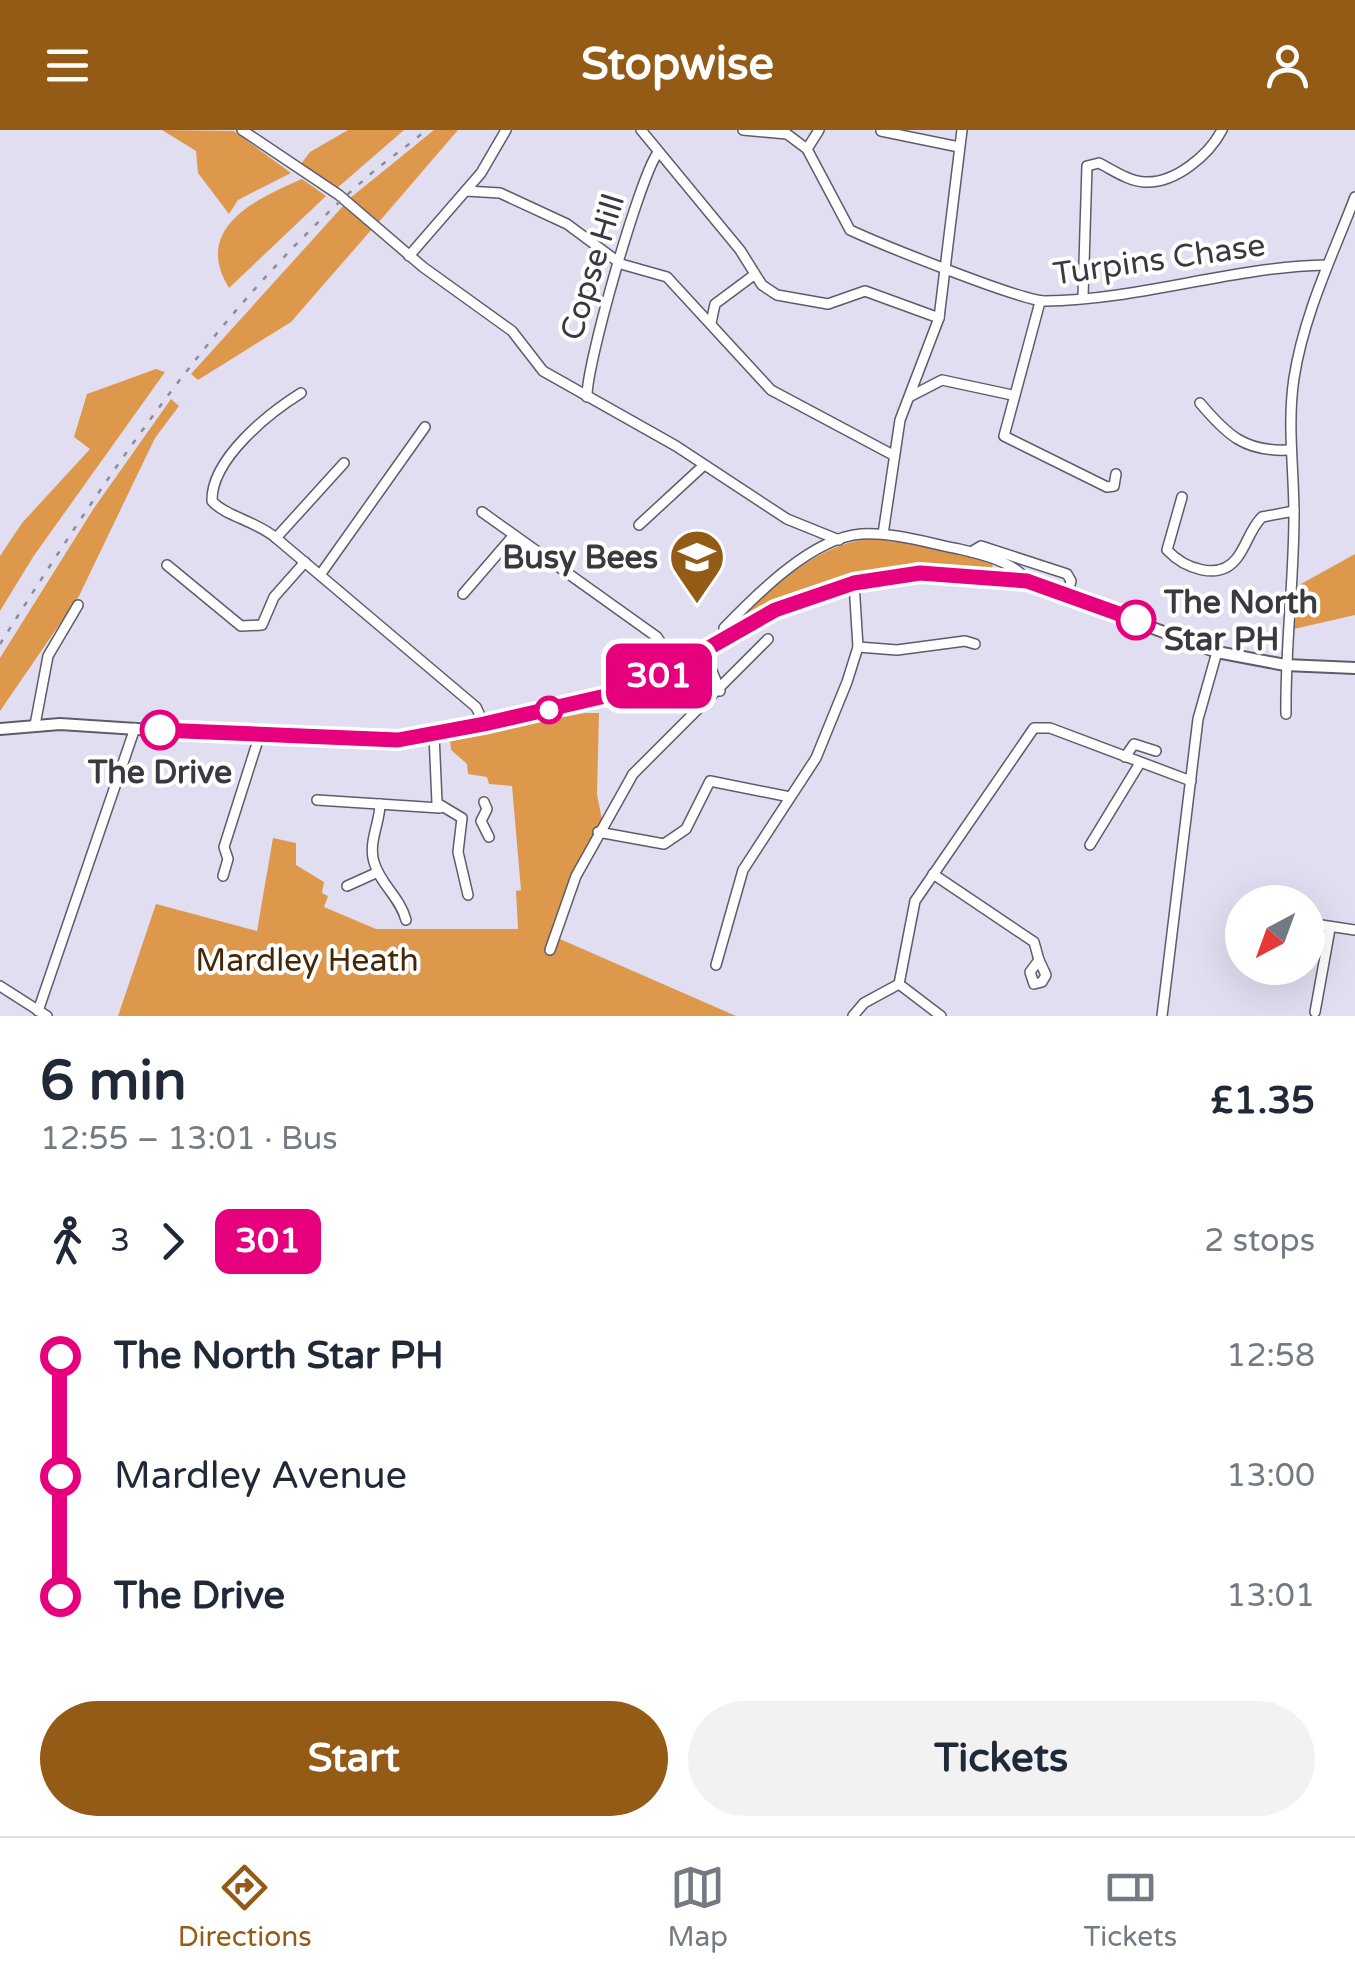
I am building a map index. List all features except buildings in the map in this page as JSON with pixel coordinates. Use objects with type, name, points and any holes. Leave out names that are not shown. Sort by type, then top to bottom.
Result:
[{"type":"main road","points":[[0,729],[35,725],[398,740],[434,734],[614,694],[677,666],[775,610],[854,583],[920,573],[1001,570],[1217,652],[1285,665],[1355,668]]},
{"type":"street","points":[[242,130],[339,196],[410,256],[512,331],[543,370],[663,438],[787,519],[839,540]]},
{"type":"street","points":[[410,256],[466,191],[506,130]]},
{"type":"street","points":[[640,130],[740,250],[754,275],[777,294],[828,304],[865,291],[939,318]]},
{"type":"street","name":"Copse Hill","points":[[587,397],[586,375],[595,337],[621,264],[658,130]]},
{"type":"street","points":[[743,130],[786,134],[807,149],[819,130]]},
{"type":"street","points":[[883,534],[893,455],[939,318],[962,130]]},
{"type":"street","points":[[1084,296],[1086,166],[1099,163],[1128,178],[1159,182],[1212,149],[1222,130]]},
{"type":"street","points":[[881,132],[959,147]]},
{"type":"street","name":"Turpins Chase","points":[[807,149],[829,182],[846,226],[1040,302],[1170,287],[1242,270],[1326,266]]},
{"type":"street","points":[[466,191],[493,190],[567,224],[621,264],[656,271],[695,305],[736,356],[772,390],[858,440],[893,455]]},
{"type":"street","points":[[1286,714],[1294,512],[1288,450],[1294,377],[1326,266],[1355,197]]},
{"type":"street","points":[[695,305],[715,304],[754,275]]},
{"type":"street","points":[[1040,302],[1004,436],[1107,487],[1114,486],[1116,474]]},
{"type":"street","points":[[712,323],[715,304]]},
{"type":"street","points":[[909,398],[942,380],[1012,395]]},
{"type":"street","points":[[302,393],[254,428],[216,482],[212,501],[257,523],[276,538],[476,707],[484,724]]},
{"type":"street","points":[[1200,403],[1238,442],[1263,450],[1288,450]]},
{"type":"street","points":[[320,575],[425,426]]},
{"type":"street","points":[[276,538],[344,462]]},
{"type":"street","points":[[639,525],[703,466]]},
{"type":"street","points":[[1182,498],[1167,550],[1184,564],[1202,570],[1227,566],[1237,559],[1262,517],[1294,512]]},
{"type":"street","points":[[482,512],[657,636],[677,666]]},
{"type":"street","points":[[725,637],[724,628],[766,590],[839,540],[883,534],[971,552],[1001,570]]},
{"type":"street","points":[[463,594],[514,535]]},
{"type":"street","points":[[971,552],[982,546],[1067,574],[1072,581],[1068,593]]},
{"type":"street","points":[[168,565],[241,626],[251,629],[262,625],[274,597],[305,562]]},
{"type":"street","points":[[716,964],[743,870],[780,819],[816,758],[858,647],[854,583]]},
{"type":"street","points":[[35,725],[48,656],[78,605]]},
{"type":"street","points":[[550,950],[576,876],[633,774],[720,691],[738,664],[768,639]]},
{"type":"street","points":[[858,647],[897,650],[966,641],[976,644]]},
{"type":"street","points":[[704,650],[720,691]]},
{"type":"street","points":[[1162,1016],[1198,719],[1217,652]]},
{"type":"street","points":[[0,986],[42,1014],[134,728]]},
{"type":"street","points":[[900,984],[915,901],[1034,728],[1050,728],[1191,781]]},
{"type":"street","points":[[434,734],[440,808]]},
{"type":"street","points":[[223,876],[228,859],[224,847],[260,737]]},
{"type":"street","points":[[1125,756],[1138,744],[1156,751]]},
{"type":"street","points":[[1090,845],[1140,763]]},
{"type":"street","points":[[598,832],[664,844],[686,829],[710,781],[790,797]]},
{"type":"street","points":[[317,800],[440,808],[480,821]]},
{"type":"street","points":[[480,821],[487,809],[484,802]]},
{"type":"street","points":[[380,804],[372,848],[378,872],[399,898],[406,920]]},
{"type":"street","points":[[462,818],[458,852],[468,895]]},
{"type":"street","points":[[480,821],[489,837]]},
{"type":"street","points":[[347,886],[378,872]]},
{"type":"street","points":[[934,874],[1034,942],[1039,960]]},
{"type":"street","points":[[1325,928],[1355,930]]},
{"type":"street","points":[[1316,1012],[1330,929]]},
{"type":"street","points":[[853,1016],[864,1003],[900,984]]},
{"type":"street","points":[[900,984],[940,1016]]},
{"type":"green space","points":[[162,130],[234,131],[291,173],[238,200],[229,214],[198,173],[196,151]]},
{"type":"green space","points":[[348,130],[404,130],[336,189],[301,164],[310,152]]},
{"type":"green space","points":[[434,130],[458,130],[378,223],[349,199]]},
{"type":"green space","points":[[302,179],[326,196],[229,288],[220,267],[218,248],[224,232],[249,206]]},
{"type":"green space","points":[[343,206],[372,229],[291,322],[198,380],[191,374]]},
{"type":"green space","points":[[156,369],[165,372],[33,557],[0,611],[0,556],[22,523],[90,449],[74,437],[87,394]]},
{"type":"green space","points":[[171,399],[179,406],[155,438],[79,596],[0,711],[0,658],[94,508]]},
{"type":"green space","points":[[884,538],[976,555],[992,562],[993,570],[909,570],[857,576],[805,590],[729,626],[819,555],[861,540]]},
{"type":"green space","points":[[1355,554],[1355,615],[1294,629],[1301,584]]},
{"type":"green space","name":"Mardley Heath","points":[[599,713],[597,794],[602,820],[576,870],[553,936],[736,1016],[118,1016],[156,904],[257,931],[273,838],[296,843],[296,865],[324,882],[322,893],[328,896],[324,907],[376,929],[518,929],[516,891],[521,890],[512,786],[489,784],[487,777],[468,774],[467,764],[451,750],[450,738]]},
{"type":"railway","points":[[0,644],[123,458],[212,339],[312,229],[366,178],[426,130]]},
{"type":"bus line","name":"301","points":[[160,730],[313,740],[398,740],[484,724],[614,694],[677,666],[775,610],[854,583],[920,573],[966,573],[1027,581],[1136,620]]},
{"type":"place","name":"Busy Bees","points":[[697,606]]},
{"type":"place","name":"The North Star PH","points":[[1136,620]]},
{"type":"place","name":"The Drive","points":[[160,730]]}]
